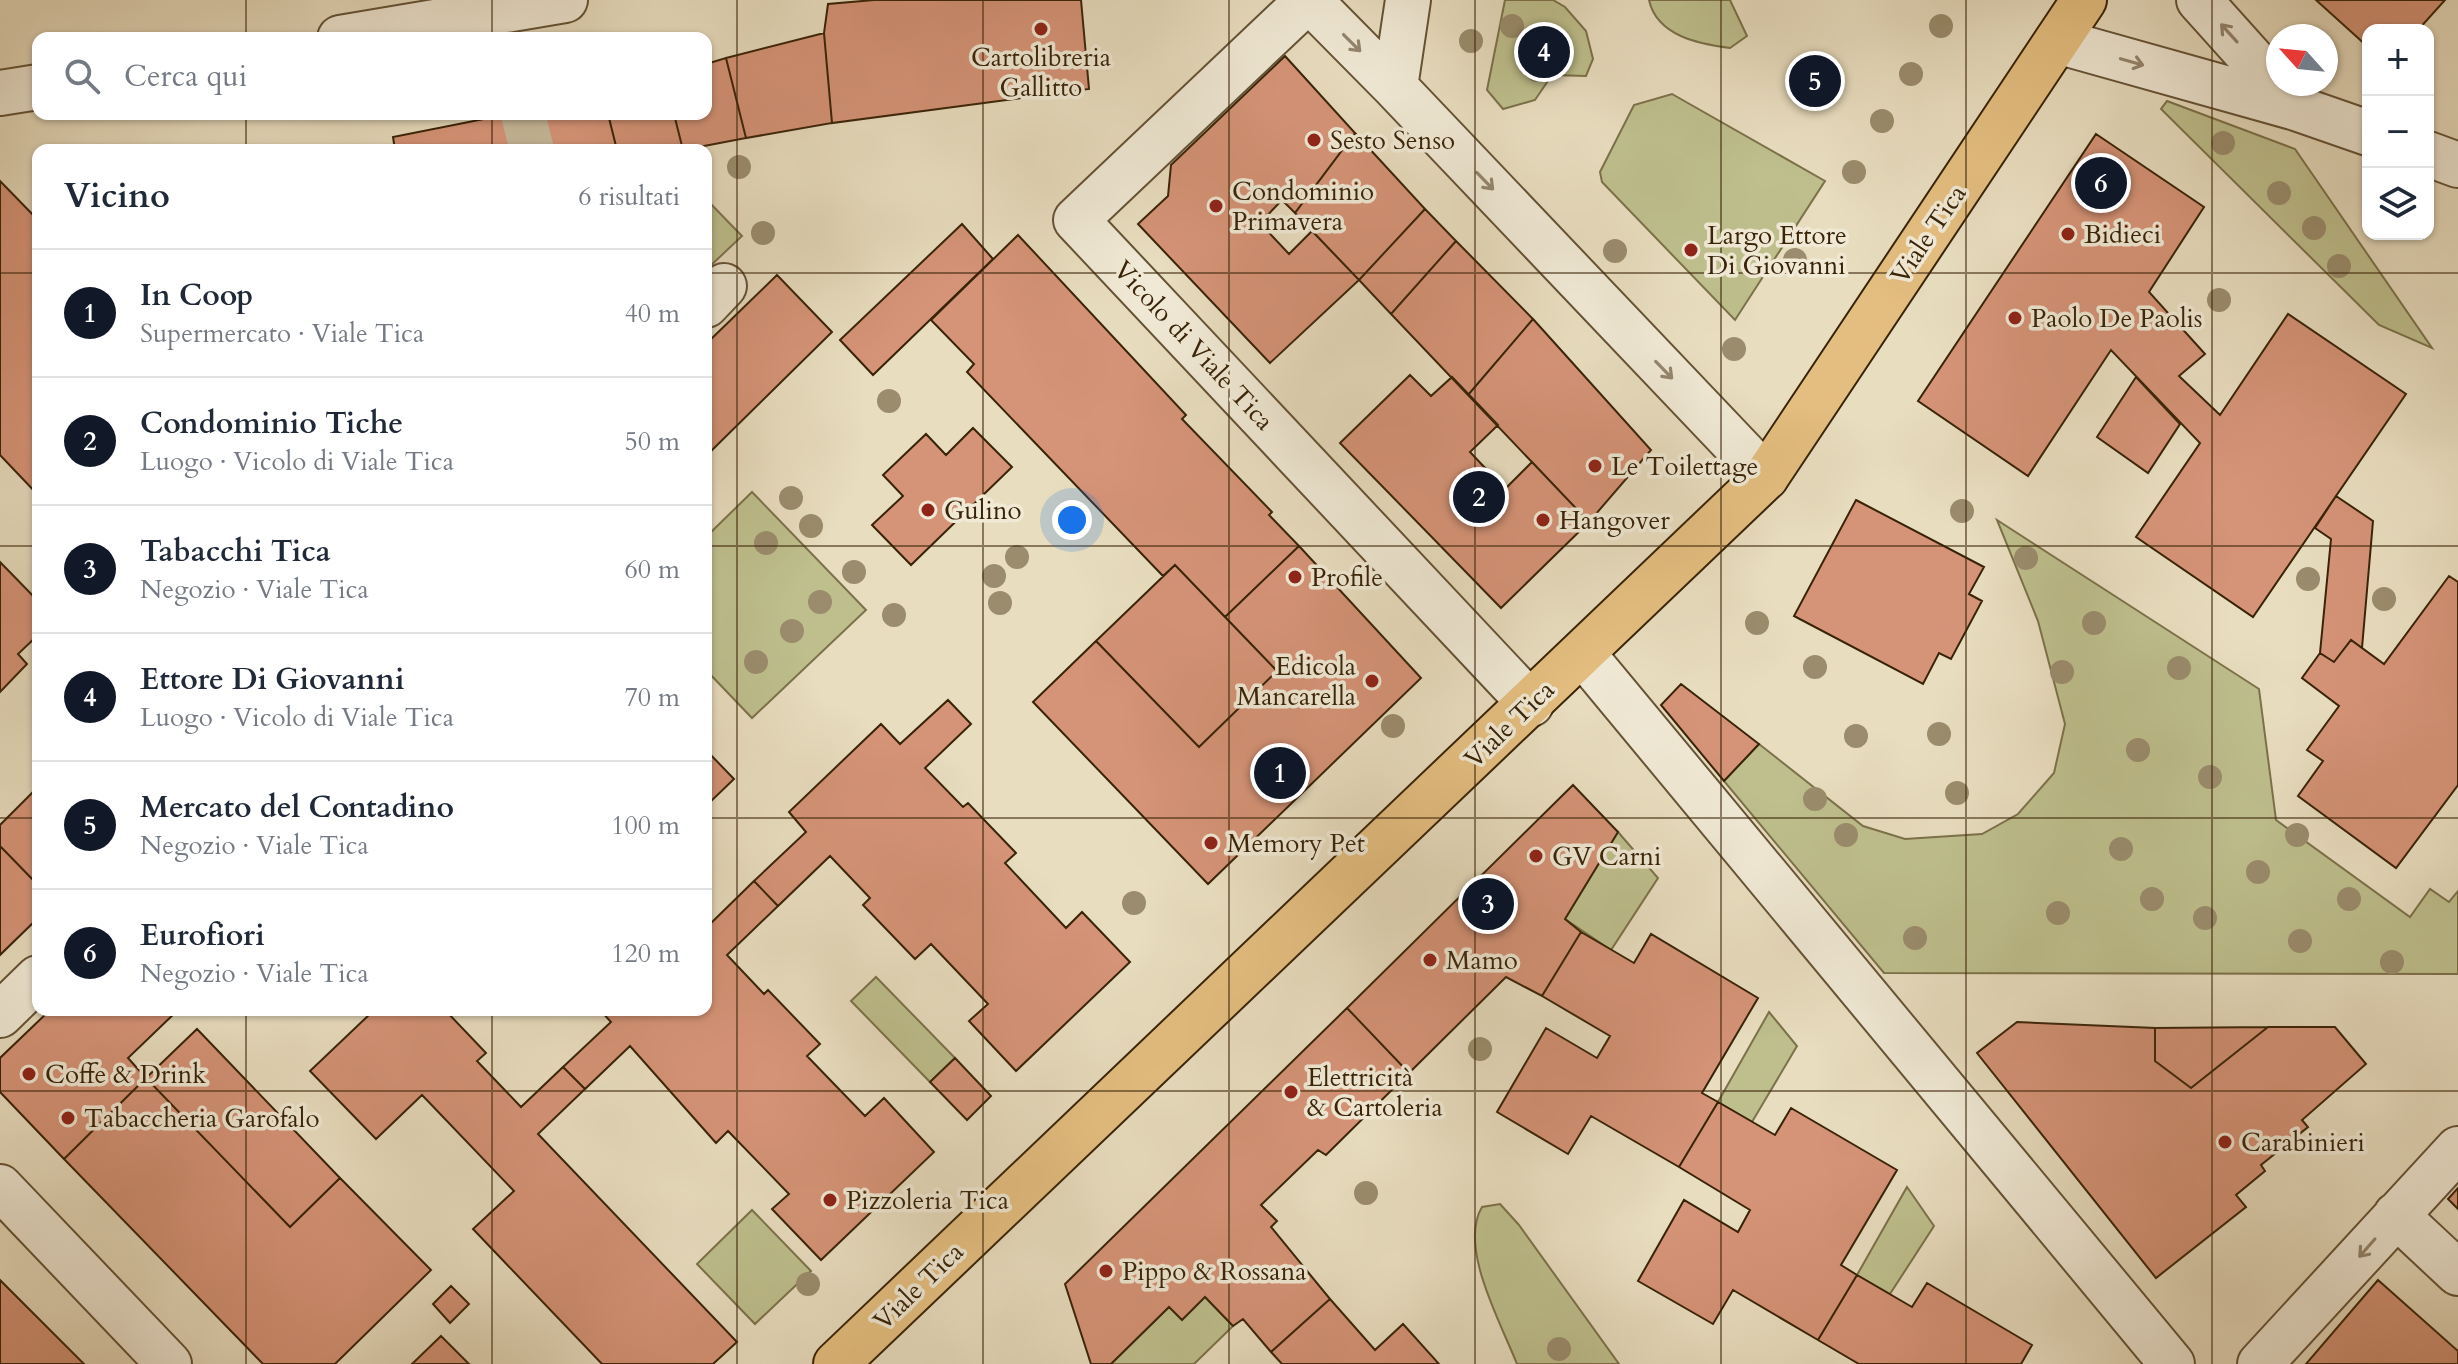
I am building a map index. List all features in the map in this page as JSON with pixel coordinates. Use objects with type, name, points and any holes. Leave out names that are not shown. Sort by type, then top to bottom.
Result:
[{"type":"main road","name":"Viale Tica","points":[[836,1364],[1766,477],[2084,0]]},
{"type":"street","points":[[416,32],[504,25],[565,0]]},
{"type":"street","points":[[1308,0],[1395,87],[1766,477]]},
{"type":"street","name":"Vicolo di Viale Tica","points":[[1308,0],[1076,220],[1531,704]]},
{"type":"street","points":[[1395,87],[1408,0]]},
{"type":"street","points":[[2199,0],[2296,108]]},
{"type":"street","points":[[2057,41],[2296,108],[2362,131]]},
{"type":"street","points":[[0,93],[32,88]]},
{"type":"street","points":[[2434,156],[2458,165]]},
{"type":"street","points":[[1583,654],[2172,1364]]},
{"type":"street","points":[[0,1015],[32,984]]},
{"type":"street","points":[[2260,1364],[2458,1149]]},
{"type":"street","points":[[0,1187],[169,1364]]},
{"type":"street","points":[[2396,1215],[2458,1273]]},
{"type":"green space","points":[[1505,0],[1553,0],[1565,7],[1586,31],[1593,59],[1586,76],[1552,75],[1535,100],[1503,109],[1487,90]]},
{"type":"green space","points":[[1649,0],[1730,0],[1747,36],[1730,48],[1693,41],[1661,22]]},
{"type":"green space","points":[[1672,94],[1825,181],[1735,320],[1602,182],[1600,172],[1634,105]]},
{"type":"green space","points":[[2167,101],[2295,149],[2432,348],[2379,325],[2161,109]]},
{"type":"green space","points":[[712,205],[742,236],[712,264]]},
{"type":"green space","points":[[752,492],[866,610],[752,718],[712,676],[712,531]]},
{"type":"green space","points":[[1997,520],[2259,689],[2276,820],[2410,917],[2430,889],[2449,902],[2458,891],[2458,974],[1884,973],[1724,781],[1759,744],[1863,826],[1905,839],[1982,834],[2018,814],[2054,773],[2065,724],[2038,621]]},
{"type":"green space","points":[[1618,832],[1658,878],[1611,950],[1565,919]]},
{"type":"green space","points":[[876,977],[955,1058],[930,1082],[851,1001]]},
{"type":"green space","points":[[1769,1012],[1797,1046],[1752,1122],[1718,1102]]},
{"type":"green space","points":[[1907,1187],[1934,1226],[1890,1294],[1857,1275]]},
{"type":"green space","points":[[1500,1204],[1519,1225],[1619,1364],[1517,1364],[1484,1285],[1475,1243],[1476,1224],[1482,1207]]},
{"type":"green space","points":[[752,1210],[811,1271],[755,1324],[697,1264]]},
{"type":"green space","points":[[1205,1297],[1233,1326],[1194,1364],[1111,1364],[1169,1307]]},
{"type":"building","points":[[874,0],[1081,0],[1089,89],[832,123],[824,33],[828,4]]},
{"type":"building","points":[[2316,0],[2445,0],[2423,24],[2362,24],[2362,42]]},
{"type":"building","points":[[824,33],[832,123],[746,138],[726,58]]},
{"type":"building","name":"Condominio Primavera","points":[[1285,56],[1355,133],[1295,213],[1282,200],[1260,223],[1289,254],[1312,231],[1359,280],[1270,363],[1138,224],[1168,196],[1171,165]]},
{"type":"building","points":[[726,58],[746,138],[712,144],[682,144],[676,120],[712,120],[712,62]]},
{"type":"building","points":[[479,120],[544,120],[550,144],[394,144],[393,137]]},
{"type":"building","points":[[544,120],[610,120],[616,144],[550,144]]},
{"type":"building","points":[[610,120],[676,120],[682,144],[616,144]]},
{"type":"building","points":[[1355,133],[1425,209],[1359,280],[1295,213]]},
{"type":"building","points":[[2096,134],[2204,207],[2149,292],[2205,354],[2179,376],[2220,415],[2288,314],[2406,394],[2253,617],[2136,537],[2200,443],[2111,350],[2028,476],[1918,401]]},
{"type":"building","points":[[0,181],[32,214],[32,489],[0,455]]},
{"type":"building","points":[[1425,209],[1456,241],[1391,314],[1359,280]]},
{"type":"building","points":[[962,224],[993,259],[873,375],[840,340]]},
{"type":"building","points":[[1018,235],[1186,415],[1182,419],[1272,512],[1269,515],[1299,546],[1225,617],[1175,565],[1163,576],[967,372],[974,364],[931,320]]},
{"type":"building","points":[[1456,241],[1533,319],[1468,395],[1391,314]]},
{"type":"building","points":[[777,275],[832,332],[712,450],[712,338]]},
{"type":"building","points":[[1533,319],[1651,450],[1589,522],[1468,395]]},
{"type":"building","points":[[1410,375],[1431,396],[1452,377],[1498,425],[1470,452],[1505,489],[1532,462],[1589,522],[1501,608],[1340,443]]},
{"type":"building","points":[[2136,377],[2180,424],[2148,473],[2097,437]]},
{"type":"building","name":"Gulino","points":[[973,428],[1012,467],[911,565],[872,525],[903,496],[883,475],[926,434],[946,455]]},
{"type":"building","points":[[2336,496],[2373,521],[2362,648],[2351,640],[2334,662],[2320,653],[2331,539],[2315,528]]},
{"type":"building","points":[[1856,500],[1984,567],[1969,594],[1982,601],[1951,659],[1939,653],[1923,684],[1794,616]]},
{"type":"building","points":[[1299,546],[1421,678],[1208,884],[1033,702],[1096,641],[1199,747],[1277,671],[1225,617]]},
{"type":"building","points":[[0,562],[32,595],[32,641],[18,654],[27,664],[0,692]]},
{"type":"building","points":[[1175,565],[1277,671],[1199,747],[1096,641]]},
{"type":"building","points":[[2449,576],[2458,582],[2458,785],[2396,868],[2298,796],[2323,761],[2307,750],[2339,706],[2302,678],[2320,653],[2334,662],[2351,640],[2384,664]]},
{"type":"building","points":[[1681,684],[1759,744],[1724,781],[1661,705]]},
{"type":"building","points":[[948,700],[971,724],[925,768],[963,807],[968,803],[1016,853],[1005,863],[1066,928],[1082,912],[1130,962],[1016,1071],[969,1021],[988,1004],[931,944],[915,959],[863,905],[870,898],[830,856],[778,906],[754,881],[806,832],[789,812],[881,724],[900,744]]},
{"type":"building","points":[[712,756],[734,779],[712,800]]},
{"type":"building","points":[[1573,785],[1618,832],[1565,919],[1581,932],[1542,996],[1506,977],[1409,1073],[1347,1008]]},
{"type":"building","points":[[32,793],[32,879],[0,846],[0,825]]},
{"type":"building","points":[[0,846],[32,879],[32,924],[0,955]]},
{"type":"building","points":[[754,881],[778,906],[727,955],[764,994],[768,990],[820,1044],[807,1056],[865,1116],[884,1098],[934,1152],[821,1260],[772,1209],[789,1194],[728,1131],[716,1143],[630,1046],[585,1089],[563,1067],[611,1022],[606,1016],[712,1016],[712,922]]},
{"type":"building","points":[[1581,932],[1634,963],[1651,934],[1758,998],[1702,1093],[1718,1102],[1679,1167],[1591,1116],[1568,1154],[1497,1112],[1546,1028],[1597,1058],[1610,1036],[1542,996]]},
{"type":"building","points":[[1347,1008],[1409,1073],[1326,1155],[1318,1150],[1261,1205],[1277,1221],[1271,1227],[1330,1299],[1271,1352],[1243,1319],[1233,1326],[1205,1297],[1182,1320],[1169,1307],[1111,1364],[1091,1364],[1065,1284]]},
{"type":"building","points":[[44,1016],[172,1016],[128,1058],[146,1078],[64,1159],[0,1092],[0,1058]]},
{"type":"building","points":[[368,1016],[451,1016],[486,1053],[477,1061],[521,1107],[563,1067],[585,1089],[538,1134],[737,1342],[713,1364],[602,1364],[473,1229],[514,1191],[422,1095],[376,1139],[310,1071]]},
{"type":"building","points":[[2017,1022],[2155,1028],[2155,1061],[2191,1088],[2268,1027],[2335,1027],[2366,1064],[2302,1120],[2308,1127],[2261,1165],[2265,1171],[2236,1195],[2246,1207],[2156,1278],[1977,1053]]},
{"type":"building","points":[[2268,1027],[2191,1088],[2155,1061],[2155,1028]]},
{"type":"building","points":[[197,1029],[340,1178],[290,1227],[146,1078]]},
{"type":"building","points":[[955,1058],[991,1096],[967,1120],[930,1082]]},
{"type":"building","points":[[146,1078],[290,1227],[340,1178],[431,1270],[335,1364],[263,1364],[64,1159]]},
{"type":"building","points":[[1718,1102],[1775,1135],[1791,1108],[1897,1170],[1841,1265],[1857,1275],[1818,1340],[1733,1290],[1713,1324],[1638,1281],[1684,1200],[1738,1232],[1750,1210],[1679,1167]]},
{"type":"building","points":[[2458,1188],[2458,1209],[2448,1199]]},
{"type":"building","points":[[1857,1275],[1912,1307],[1927,1283],[2032,1345],[2021,1364],[1859,1364],[1818,1340]]},
{"type":"building","points":[[0,1280],[84,1364],[0,1364]]},
{"type":"building","points":[[2378,1280],[2458,1351],[2458,1364],[2306,1364]]},
{"type":"building","points":[[451,1286],[469,1304],[450,1323],[433,1304]]},
{"type":"building","points":[[1330,1299],[1375,1350],[1403,1324],[1439,1364],[1282,1364],[1271,1352]]},
{"type":"building","points":[[441,1336],[469,1364],[412,1364]]},
{"type":"tunnel","points":[[524,120],[530,144]]},
{"type":"place","name":"Cartolibreria Gallitto","points":[[1041,29]]},
{"type":"place","name":"Ettore Di Giovanni","points":[[1544,52]]},
{"type":"place","name":"Mercato del Contadino","points":[[1815,81]]},
{"type":"place","name":"Sesto Senso","points":[[1314,140]]},
{"type":"place","name":"Eurofiori","points":[[2101,183]]},
{"type":"place","name":"Condominio Primavera","points":[[1216,206]]},
{"type":"place","name":"Bidieci","points":[[2068,234]]},
{"type":"place","name":"Largo Ettore Di Giovanni","points":[[1691,250]]},
{"type":"place","name":"Paolo De Paolis","points":[[2015,318]]},
{"type":"place","name":"Le Toilettage","points":[[1595,466]]},
{"type":"place","name":"Condominio Tiche","points":[[1479,497]]},
{"type":"place","name":"Gulino","points":[[928,510]]},
{"type":"place","name":"Hangover","points":[[1543,520]]},
{"type":"place","name":"Profile","points":[[1295,577]]},
{"type":"place","name":"Edicola Mancarella","points":[[1372,681]]},
{"type":"place","name":"In Coop","points":[[1280,773]]},
{"type":"place","name":"Memory Pet","points":[[1211,843]]},
{"type":"place","name":"GV Carni","points":[[1536,856]]},
{"type":"place","name":"Tabacchi Tica","points":[[1488,904]]},
{"type":"place","name":"Mamo","points":[[1430,960]]},
{"type":"place","name":"Coffe & Drink","points":[[29,1074]]},
{"type":"place","name":"Elettricità & Cartoleria","points":[[1291,1092]]},
{"type":"place","name":"Tabaccheria Garofalo","points":[[68,1118]]},
{"type":"place","name":"Carabinieri","points":[[2225,1142]]},
{"type":"place","name":"Pizzoleria Tica","points":[[830,1200]]},
{"type":"place","name":"Pippo & Rossana","points":[[1106,1271]]}]
